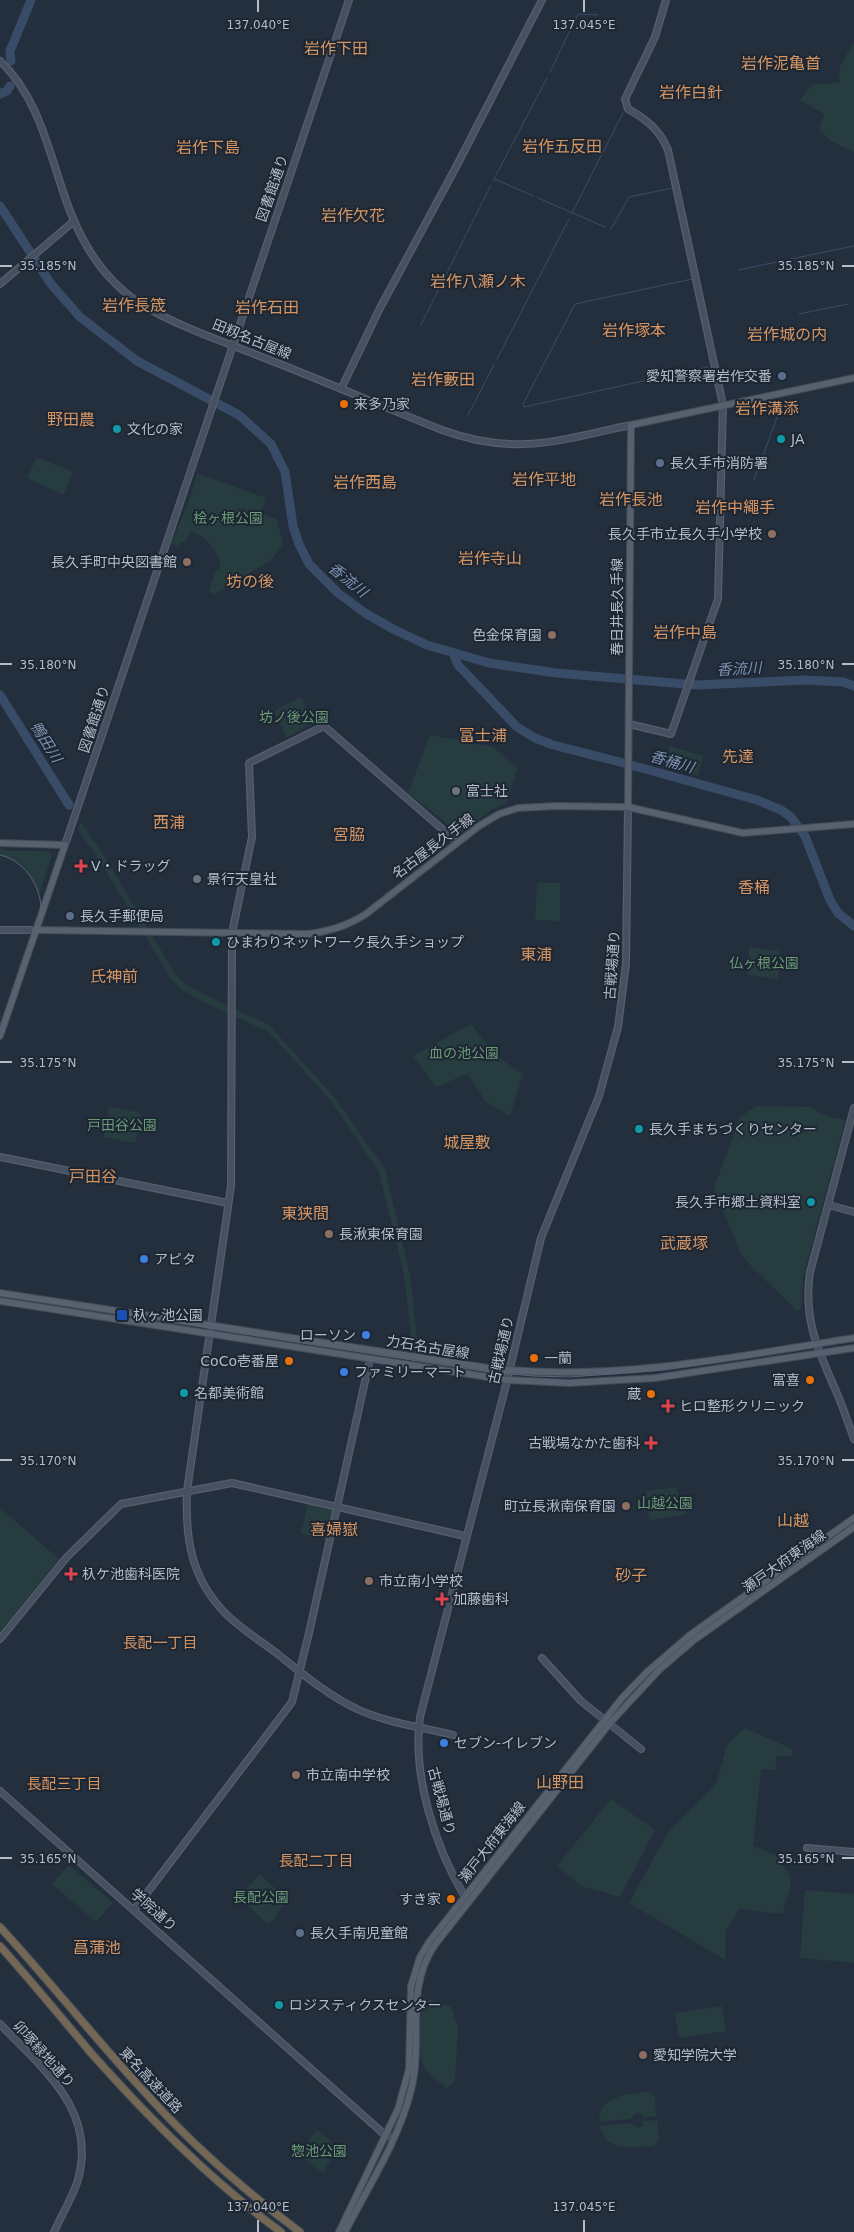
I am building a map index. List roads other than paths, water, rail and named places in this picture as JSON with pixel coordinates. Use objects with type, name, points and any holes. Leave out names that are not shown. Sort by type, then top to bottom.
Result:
[{"type":"highway","name":"東名高速道路","points":[[0,1927],[79,2019],[177,2126],[216,2163],[300,2232]]},
{"type":"highway","name":"東名高速道路","points":[[0,1946],[93,2054],[169,2135],[200,2166],[281,2232]]},
{"type":"main road","points":[[630,425],[854,378]]},
{"type":"main road","name":"春日井長久手線","points":[[628,807],[630,425]]},
{"type":"main road","name":"名古屋長久手線","points":[[35,930],[308,934],[328,932],[350,924],[366,914],[457,842],[499,814],[518,808],[557,806],[628,807],[737,832],[854,824]]},
{"type":"main road","points":[[0,843],[65,845]]},
{"type":"main road","name":"図書館通り","points":[[0,1036],[65,845]]},
{"type":"main road","name":"力石名古屋線","points":[[0,1293],[509,1371],[568,1374],[647,1370],[854,1338]]},
{"type":"main road","name":"力石名古屋線","points":[[0,1301],[506,1380],[569,1383],[655,1378],[854,1348]]},
{"type":"main road","name":"瀬戸大府東海線","points":[[345,2232],[393,2138],[411,2091],[414,2074],[416,1991],[426,1960],[438,1940],[647,1672],[690,1635],[854,1518]]},
{"type":"main road","name":"瀬戸大府東海線","points":[[339,2232],[398,2108],[409,2068],[412,1979],[420,1957],[429,1942],[608,1722],[659,1670],[694,1640],[854,1527]]},
{"type":"street","name":"図書館通り","points":[[65,845],[349,0]]},
{"type":"street","points":[[341,389],[380,308],[456,167],[542,0]]},
{"type":"street","points":[[629,724],[671,734],[718,599],[724,405],[668,150],[658,131],[628,109],[624,99],[654,37],[666,0]]},
{"type":"street","name":"田籾名古屋線","points":[[0,62],[14,77],[40,123],[74,221],[95,259],[128,294],[158,313],[233,346],[442,430],[470,439],[499,444],[549,442],[630,425]]},
{"type":"street","points":[[0,284],[74,221]]},
{"type":"street","points":[[453,1735],[358,1710],[300,1671],[226,1614],[205,1586],[188,1546],[186,1522],[187,1491],[228,1203],[232,1160],[232,933],[252,837],[249,763],[321,726],[325,727],[457,842]]},
{"type":"street","name":"古戦場通り","points":[[465,1897],[438,1838],[424,1794],[417,1744],[419,1726],[425,1694],[509,1371],[541,1238],[599,1096],[618,1027],[626,964],[628,807]]},
{"type":"street","points":[[0,930],[35,930]]},
{"type":"street","points":[[854,1108],[809,1281],[808,1314],[819,1354],[838,1394],[854,1438]]},
{"type":"street","points":[[0,1157],[228,1203]]},
{"type":"street","points":[[829,1205],[854,1212]]},
{"type":"street","points":[[134,1910],[292,1702],[370,1360]]},
{"type":"street","points":[[0,1639],[66,1558],[121,1504],[232,1484],[465,1536]]},
{"type":"street","points":[[542,1658],[581,1701],[641,1749]]},
{"type":"street","name":"学院通り","points":[[0,1792],[385,2134],[393,2138]]},
{"type":"street","points":[[806,1848],[854,1852]]},
{"type":"street","name":"卯塚緑地通り","points":[[0,2024],[56,2081],[73,2109],[77,2121],[82,2146],[79,2172],[72,2194],[54,2232]]},
{"type":"waterway","points":[[11,61],[10,51],[31,0]]},
{"type":"waterway","points":[[550,72],[578,14],[598,15]]},
{"type":"waterway","points":[[494,179],[547,78]]},
{"type":"waterway","points":[[0,94],[7,91],[10,86]]},
{"type":"waterway","points":[[572,213],[623,113]]},
{"type":"waterway","points":[[494,181],[494,179],[534,196]]},
{"type":"waterway","points":[[421,325],[491,185]]},
{"type":"waterway","points":[[611,229],[629,197],[673,188]]},
{"type":"waterway","points":[[538,198],[605,227]]},
{"type":"waterway","name":"香流川","points":[[0,206],[51,284],[80,317],[137,361],[239,415],[271,444],[285,472],[293,526],[309,564],[338,593],[365,613],[393,629],[427,645],[489,663],[556,673],[697,685],[805,680],[843,682],[854,686]]},
{"type":"waterway","points":[[497,359],[569,219]]},
{"type":"waterway","points":[[738,270],[854,246]]},
{"type":"waterway","points":[[692,279],[575,304],[523,404],[524,407],[708,367]]},
{"type":"waterway","points":[[799,314],[848,304]]},
{"type":"waterway","points":[[468,415],[494,365]]},
{"type":"waterway","points":[[754,480],[783,401]]},
{"type":"waterway","name":"香桶川","points":[[453,653],[458,665],[517,727],[535,738],[553,745],[757,800],[781,810],[791,817],[805,836],[830,900],[838,913],[854,926]]},
{"type":"waterway","name":"鴨田川","points":[[0,695],[69,805]]},
{"type":"tram line","points":[[0,855],[23,867],[37,889],[41,906],[36,932],[0,1038]]},
{"type":"tram line","points":[[0,1295],[124,1312],[232,1332],[489,1372],[533,1376],[570,1377],[664,1370],[854,1339]]},
{"type":"tram line","points":[[82,1313],[151,1324]]},
{"type":"place","name":"愛知警察署岩作交番","points":[[782,376]]},
{"type":"place","name":"来多乃家","points":[[344,404]]},
{"type":"place","name":"文化の家","points":[[117,429]]},
{"type":"place","name":"JA","points":[[781,439]]},
{"type":"place","name":"長久手市消防署","points":[[660,463]]},
{"type":"place","name":"長久手市立長久手小学校","points":[[772,534]]},
{"type":"place","name":"長久手町中央図書館","points":[[187,562]]},
{"type":"place","name":"色金保育園","points":[[552,635]]},
{"type":"place","name":"富士社","points":[[456,791]]},
{"type":"place","name":"V・ドラッグ","points":[[81,866]]},
{"type":"place","name":"景行天皇社","points":[[197,879]]},
{"type":"place","name":"長久手郵便局","points":[[70,916]]},
{"type":"place","name":"ひまわりネットワーク長久手ショップ","points":[[216,942]]},
{"type":"place","name":"長久手まちづくりセンター","points":[[639,1129]]},
{"type":"place","name":"長久手市郷土資料室","points":[[811,1202]]},
{"type":"place","name":"長湫東保育園","points":[[329,1234]]},
{"type":"place","name":"アピタ","points":[[144,1259]]},
{"type":"place","name":"杁ヶ池公園","points":[[122,1315]]},
{"type":"place","name":"ローソン","points":[[366,1335]]},
{"type":"place","name":"一蘭","points":[[534,1358]]},
{"type":"place","name":"CoCo壱番屋","points":[[289,1361]]},
{"type":"place","name":"ファミリーマート","points":[[344,1372]]},
{"type":"place","name":"富喜","points":[[810,1380]]},
{"type":"place","name":"名都美術館","points":[[184,1393]]},
{"type":"place","name":"蔵","points":[[651,1394]]},
{"type":"place","name":"ヒロ整形クリニック","points":[[668,1406]]},
{"type":"place","name":"古戦場なかた歯科","points":[[651,1443]]},
{"type":"place","name":"町立長湫南保育園","points":[[626,1506]]},
{"type":"place","name":"杁ケ池歯科医院","points":[[71,1574]]},
{"type":"place","name":"市立南小学校","points":[[369,1581]]},
{"type":"place","name":"加藤歯科","points":[[442,1599]]},
{"type":"place","name":"セブン-イレブン","points":[[444,1743]]},
{"type":"place","name":"市立南中学校","points":[[296,1775]]},
{"type":"place","name":"すき家","points":[[451,1899]]},
{"type":"place","name":"長久手南児童館","points":[[300,1933]]},
{"type":"place","name":"ロジスティクスセンター","points":[[279,2005]]},
{"type":"place","name":"愛知学院大学","points":[[643,2055]]},
{"type":"district","name":"岩作下田","points":[[336,48]]},
{"type":"district","name":"岩作泥亀首","points":[[781,63]]},
{"type":"district","name":"岩作白針","points":[[691,92]]},
{"type":"district","name":"岩作五反田","points":[[562,146]]},
{"type":"district","name":"岩作下島","points":[[208,147]]},
{"type":"district","name":"岩作欠花","points":[[353,215]]},
{"type":"district","name":"岩作八瀬ノ木","points":[[478,281]]},
{"type":"district","name":"岩作長筬","points":[[134,305]]},
{"type":"district","name":"岩作石田","points":[[267,307]]},
{"type":"district","name":"岩作塚本","points":[[634,330]]},
{"type":"district","name":"岩作城の内","points":[[787,334]]},
{"type":"district","name":"岩作藪田","points":[[443,379]]},
{"type":"district","name":"岩作溝添","points":[[767,408]]},
{"type":"district","name":"野田農","points":[[71,419]]},
{"type":"district","name":"岩作平地","points":[[544,479]]},
{"type":"district","name":"岩作西島","points":[[365,482]]},
{"type":"district","name":"岩作長池","points":[[631,499]]},
{"type":"district","name":"岩作中繩手","points":[[735,507]]},
{"type":"district","name":"岩作寺山","points":[[490,558]]},
{"type":"district","name":"坊の後","points":[[250,581]]},
{"type":"district","name":"岩作中島","points":[[685,632]]},
{"type":"district","name":"富士浦","points":[[483,735]]},
{"type":"district","name":"先達","points":[[738,756]]},
{"type":"district","name":"西浦","points":[[169,822]]},
{"type":"district","name":"宮脇","points":[[349,834]]},
{"type":"district","name":"香桶","points":[[754,887]]},
{"type":"district","name":"東浦","points":[[536,954]]},
{"type":"district","name":"氏神前","points":[[114,976]]},
{"type":"district","name":"城屋敷","points":[[467,1142]]},
{"type":"district","name":"戸田谷","points":[[93,1176]]},
{"type":"district","name":"東狭間","points":[[305,1213]]},
{"type":"district","name":"武蔵塚","points":[[684,1243]]},
{"type":"district","name":"山越","points":[[793,1520]]},
{"type":"district","name":"喜婦嶽","points":[[334,1529]]},
{"type":"district","name":"砂子","points":[[631,1575]]},
{"type":"district","name":"長配一丁目","points":[[160,1643]]},
{"type":"district","name":"山野田","points":[[560,1782]]},
{"type":"district","name":"長配三丁目","points":[[64,1784]]},
{"type":"district","name":"長配二丁目","points":[[316,1861]]},
{"type":"district","name":"菖蒲池","points":[[97,1947]]},
{"type":"park label","name":"桧ヶ根公園","points":[[228,518]]},
{"type":"park label","name":"坊ノ後公園","points":[[294,717]]},
{"type":"park label","name":"仏ヶ根公園","points":[[764,963]]},
{"type":"park label","name":"血の池公園","points":[[464,1053]]},
{"type":"park label","name":"戸田谷公園","points":[[122,1125]]},
{"type":"park label","name":"山越公園","points":[[665,1503]]},
{"type":"park label","name":"長配公園","points":[[261,1897]]},
{"type":"park label","name":"惣池公園","points":[[319,2151]]}]
